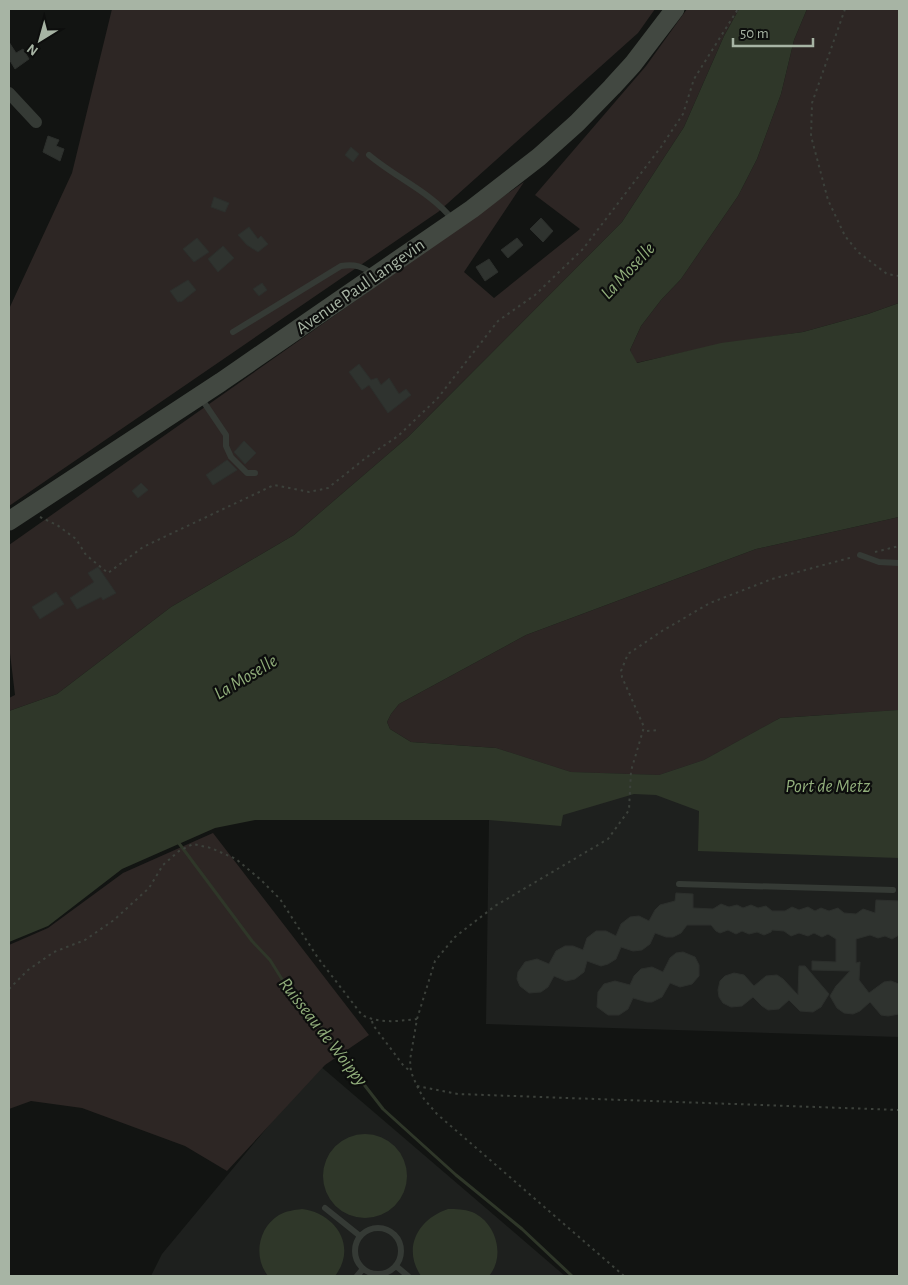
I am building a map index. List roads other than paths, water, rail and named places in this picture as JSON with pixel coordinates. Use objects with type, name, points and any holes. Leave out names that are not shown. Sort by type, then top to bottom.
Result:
[{"type":"main road","name":"Avenue Paul Langevin","points":[[9,521],[200,396],[454,221],[539,158],[577,123],[633,64],[675,9]]},
{"type":"street","points":[[9,93],[36,122]]},
{"type":"lane","points":[[369,155],[383,167],[436,201],[454,221]]},
{"type":"lane","points":[[233,332],[341,266],[352,264],[364,268],[374,276]]},
{"type":"lane","points":[[200,396],[226,435],[226,446],[231,457],[247,473],[255,473]]},
{"type":"lane","points":[[860,556],[879,562],[899,563]]},
{"type":"lane","points":[[679,884],[893,890]]},
{"type":"lane","points":[[326,1208],[360,1236]]},
{"type":"lane","points":[[372,1228],[387,1229],[393,1233],[398,1239],[402,1253],[396,1266],[384,1274],[369,1273],[363,1269],[358,1263],[355,1249],[360,1236],[372,1228]]},
{"type":"lane","points":[[396,1266],[408,1276]]},
{"type":"lane","points":[[357,1276],[363,1269]]},
{"type":"water","points":[[739,9],[807,9],[794,40],[781,94],[757,159],[738,196],[681,279],[661,300],[641,326],[630,350],[637,363],[721,343],[803,332],[868,314],[899,303],[899,517],[756,549],[526,635],[399,704],[387,722],[390,729],[411,742],[496,748],[571,772],[659,775],[704,760],[780,718],[899,710],[899,858],[698,851],[699,811],[656,795],[634,794],[563,815],[561,826],[489,820],[255,820],[215,828],[122,869],[48,926],[9,942],[9,711],[57,694],[171,607],[294,535],[408,437],[622,222],[684,127],[724,36]]},
{"type":"water","points":[[365,1134],[381,1137],[395,1146],[404,1160],[407,1176],[404,1192],[395,1206],[381,1215],[365,1218],[349,1215],[335,1206],[326,1192],[323,1176],[326,1160],[335,1146],[349,1137]]},
{"type":"water","points":[[302,1209],[314,1212],[333,1224],[343,1243],[342,1265],[335,1276],[268,1276],[260,1260],[259,1252],[262,1235],[266,1227],[279,1215]]},
{"type":"water","points":[[448,1209],[472,1212],[487,1223],[492,1231],[496,1240],[497,1259],[489,1276],[421,1276],[415,1265],[413,1255],[413,1245],[416,1236],[428,1220]]},
{"type":"waterway","name":"Ruisseau de Woippy","points":[[178,842],[252,941],[270,960],[285,984],[310,1010],[328,1038],[383,1109],[456,1175],[522,1229],[572,1276]]},
{"type":"water label","name":"La Moselle","points":[[627,270]]},
{"type":"water label","name":"La Moselle","points":[[245,676]]},
{"type":"water label","name":"Port de Metz","points":[[828,785]]}]
